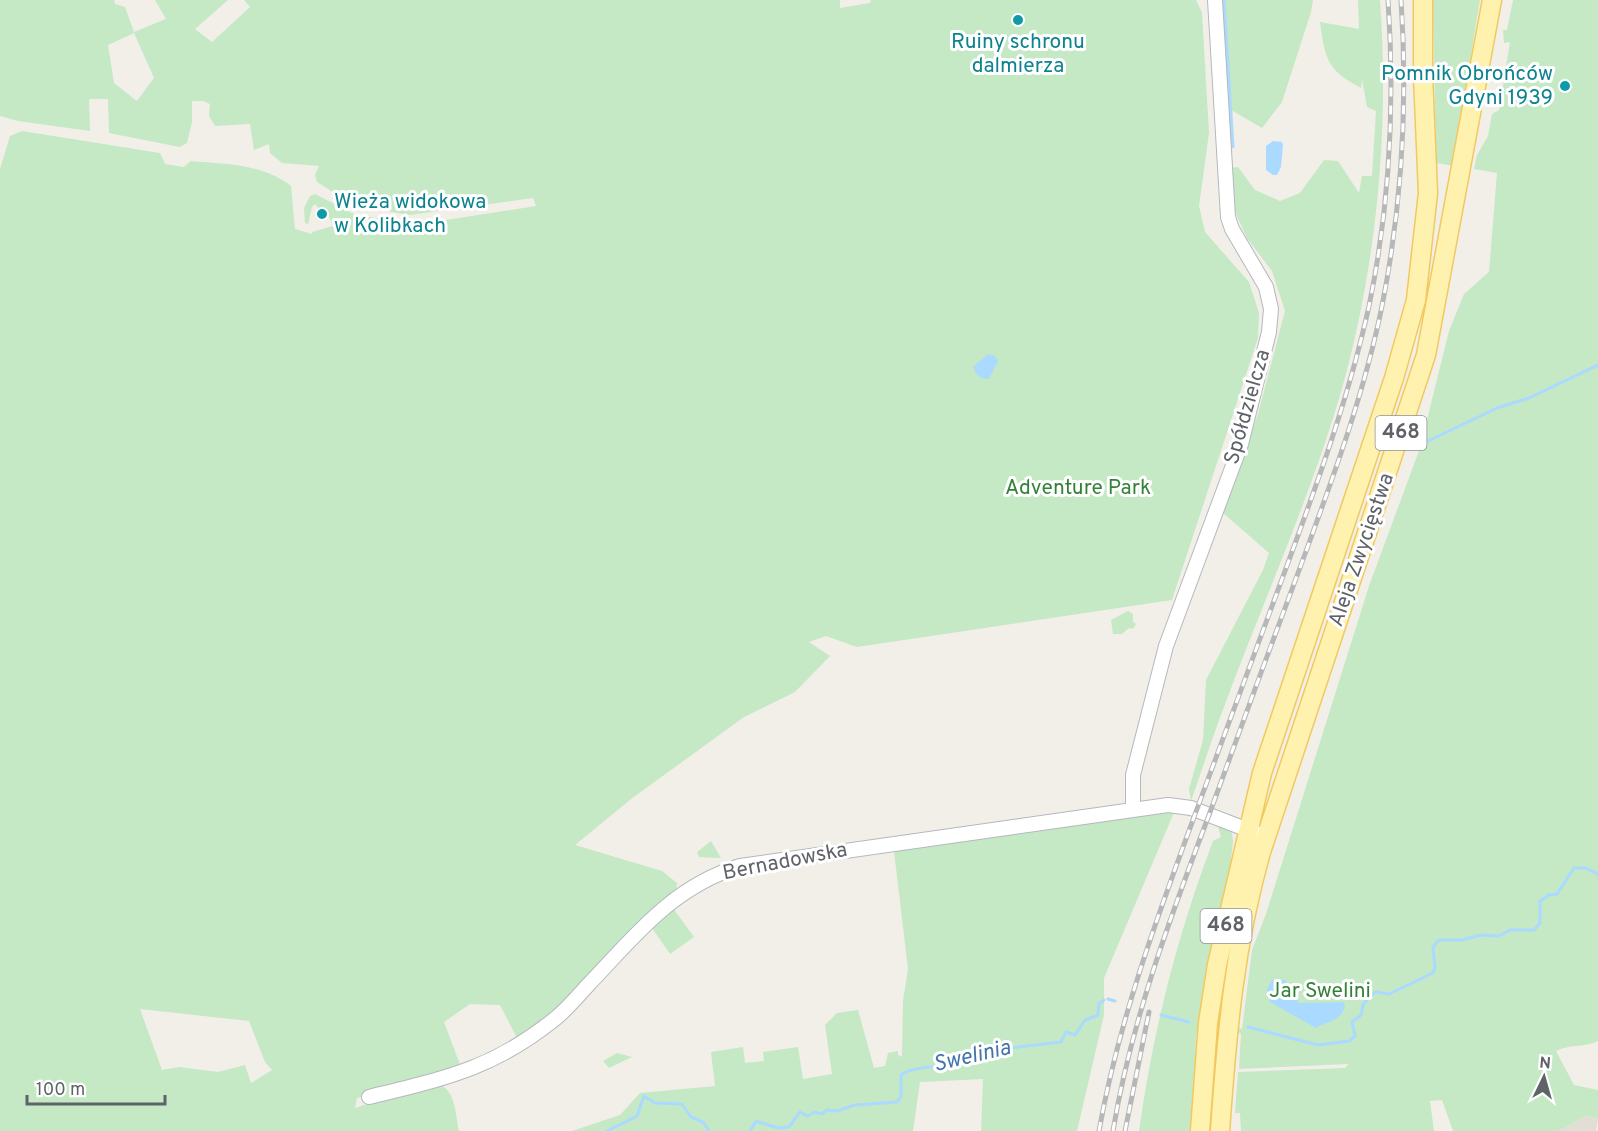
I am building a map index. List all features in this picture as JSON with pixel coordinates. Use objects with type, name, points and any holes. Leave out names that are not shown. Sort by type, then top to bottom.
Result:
[{"type":"main road","name":"Aleja Zwycięstwa","points":[[1200,1131],[1208,1023],[1217,965],[1248,829],[1270,746],[1411,324],[1428,194],[1423,76],[1423,0]]},
{"type":"main road","name":"Aleja Zwycięstwa","points":[[1220,1131],[1227,1025],[1237,950],[1266,837],[1426,355],[1492,0]]},
{"type":"street","name":"Spółdzielcza","points":[[1132,809],[1133,775],[1166,646],[1240,444],[1259,378],[1270,320],[1266,287],[1232,229],[1226,208],[1215,0]]},
{"type":"street","name":"Bernadowska","points":[[369,1097],[453,1076],[506,1053],[557,1017],[657,913],[691,886],[718,873],[757,863],[1132,809],[1178,805],[1266,837]]},
{"type":"shaded area","points":[[1587,1115],[1598,1119],[1596,1131],[1559,1131]]},
{"type":"green space","name":"Adventure Park","points":[[0,0],[114,0],[115,4],[125,7],[134,32],[166,19],[155,0],[228,0],[195,29],[212,42],[250,7],[244,0],[840,0],[840,8],[870,3],[871,0],[1196,0],[1202,13],[1209,133],[1199,206],[1205,232],[1249,282],[1259,313],[1258,338],[1172,600],[857,647],[826,636],[809,642],[830,656],[795,692],[744,717],[631,799],[575,845],[662,871],[677,883],[676,892],[550,1015],[517,1038],[500,1005],[470,1004],[444,1022],[461,1067],[357,1098],[355,1108],[433,1083],[441,1085],[453,1101],[459,1131],[0,1131],[0,169],[10,136],[22,131],[160,153],[165,164],[184,167],[191,161],[231,164],[256,169],[291,186],[295,229],[312,234],[312,232],[333,226],[327,212],[320,210],[315,204],[312,207],[308,224],[305,223],[304,208],[310,196],[315,194],[356,215],[397,221],[398,225],[408,226],[536,206],[533,198],[409,215],[371,208],[333,192],[317,182],[315,175],[319,166],[282,163],[270,153],[269,144],[254,150],[250,124],[215,126],[209,116],[210,104],[203,101],[192,101],[192,122],[187,143],[180,147],[109,133],[108,99],[89,99],[90,131],[18,121],[0,116]],"holes":[[[134,33],[154,78],[137,101],[114,83],[108,45]],[[140,1009],[249,1021],[265,1062],[272,1070],[251,1083],[245,1065],[218,1072],[179,1067],[162,1070]]]},
{"type":"green space","points":[[1222,0],[1313,0],[1282,102],[1262,128],[1226,107]]},
{"type":"green space","points":[[1358,0],[1380,0],[1383,94],[1382,142],[1373,235],[1357,328],[1346,374],[1320,459],[1240,665],[1191,801],[1189,789],[1203,740],[1206,680],[1263,570],[1269,553],[1222,512],[1258,414],[1285,311],[1272,271],[1247,238],[1232,205],[1231,168],[1238,167],[1255,190],[1280,201],[1300,193],[1324,160],[1338,161],[1359,193],[1362,176],[1372,176],[1376,111],[1367,107],[1362,79],[1361,88],[1341,76],[1330,63],[1326,55],[1320,22],[1359,29]]},
{"type":"green space","points":[[1433,0],[1480,0],[1455,166],[1436,163]]},
{"type":"green space","name":"Jar Swelini","points":[[1513,0],[1598,0],[1598,1041],[1556,1051],[1574,1085],[1598,1090],[1598,1119],[1587,1115],[1559,1131],[1453,1131],[1442,1100],[1430,1101],[1434,1131],[1241,1131],[1240,1113],[1235,1113],[1238,1072],[1345,1068],[1349,1064],[1239,1069],[1241,1034],[1220,1021],[1242,1029],[1252,950],[1266,914],[1369,586],[1420,448],[1449,331],[1464,294],[1489,272],[1497,173],[1474,169],[1477,155],[1488,136],[1492,114],[1499,110],[1510,42],[1504,43],[1503,30],[1507,30]]},
{"type":"green space","points":[[1128,611],[1133,614],[1133,622],[1136,624],[1133,629],[1129,628],[1122,634],[1113,634],[1111,620]]},
{"type":"green space","points":[[1175,810],[1104,978],[1104,1015],[1077,1131],[981,1131],[983,1079],[920,1082],[913,1131],[572,1131],[620,1115],[640,1093],[715,1086],[711,1052],[743,1047],[745,1063],[764,1061],[763,1052],[798,1047],[803,1079],[832,1074],[825,1025],[837,1013],[858,1010],[874,1068],[885,1066],[888,1053],[898,1051],[898,1055],[902,1057],[903,1001],[908,969],[894,851]]},
{"type":"green space","points":[[1217,822],[1232,833],[1233,842],[1228,884],[1196,1037],[1194,1131],[1139,1131],[1151,1057],[1177,948],[1213,841],[1221,837]]},
{"type":"green space","points":[[711,841],[721,858],[699,857],[697,852]]},
{"type":"green space","points":[[673,908],[694,937],[670,954],[652,928]]},
{"type":"green space","points":[[617,1053],[632,1057],[609,1068],[603,1061]]},
{"type":"water","points":[[1273,141],[1282,142],[1283,145],[1281,167],[1277,175],[1266,170],[1266,146]]},
{"type":"water","points":[[988,354],[995,356],[998,361],[989,379],[979,376],[973,367]]},
{"type":"water","points":[[1272,980],[1285,980],[1299,1003],[1342,1002],[1345,1004],[1344,1010],[1338,1018],[1316,1028],[1270,1002],[1267,989]]},
{"type":"waterway","points":[[1224,0],[1233,147]]},
{"type":"waterway","points":[[1412,439],[1426,442],[1497,408],[1529,398],[1598,365]]},
{"type":"waterway","name":"Swelinia","points":[[1248,1027],[1318,1045],[1349,1041],[1355,1036],[1352,1022],[1361,1015],[1363,1005],[1371,995],[1376,992],[1389,994],[1433,973],[1435,967],[1433,947],[1439,940],[1462,940],[1481,935],[1499,936],[1510,930],[1534,930],[1540,923],[1540,901],[1549,895],[1557,894],[1574,868],[1585,868],[1598,874]]},
{"type":"waterway","name":"Swelinia","points":[[1108,999],[1115,1001]]},
{"type":"waterway","name":"Swelinia","points":[[750,1131],[756,1121],[778,1128],[789,1127],[800,1112],[807,1116],[815,1112],[822,1114],[827,1110],[837,1111],[855,1105],[897,1102],[901,1097],[901,1075],[909,1071],[974,1062],[993,1056],[1000,1049],[1061,1042],[1066,1032],[1075,1035],[1085,1020],[1098,1015],[1099,1004],[1104,1000]]},
{"type":"waterway","name":"Swelinia","points":[[1161,1015],[1189,1022]]},
{"type":"waterway","name":"Swelinia","points":[[607,1131],[637,1116],[644,1096],[655,1103],[682,1104],[691,1117],[703,1122],[709,1131]]},
{"type":"railway","points":[[1099,1131],[1117,1048],[1154,928],[1320,473],[1361,340],[1376,268],[1386,192],[1391,115],[1388,0]]},
{"type":"railway","points":[[1113,1131],[1130,1050],[1153,971],[1336,469],[1375,339],[1389,268],[1402,154],[1404,77],[1401,0]]},
{"type":"railway","points":[[1125,1131],[1149,1012]]},
{"type":"place","name":"Ruiny schronu dalmierza","points":[[1018,20]]},
{"type":"place","name":"Pomnik Obrońców Gdyni 1939","points":[[1565,86]]},
{"type":"place","name":"Wieża widokowa w Kolibkach","points":[[322,214]]}]
